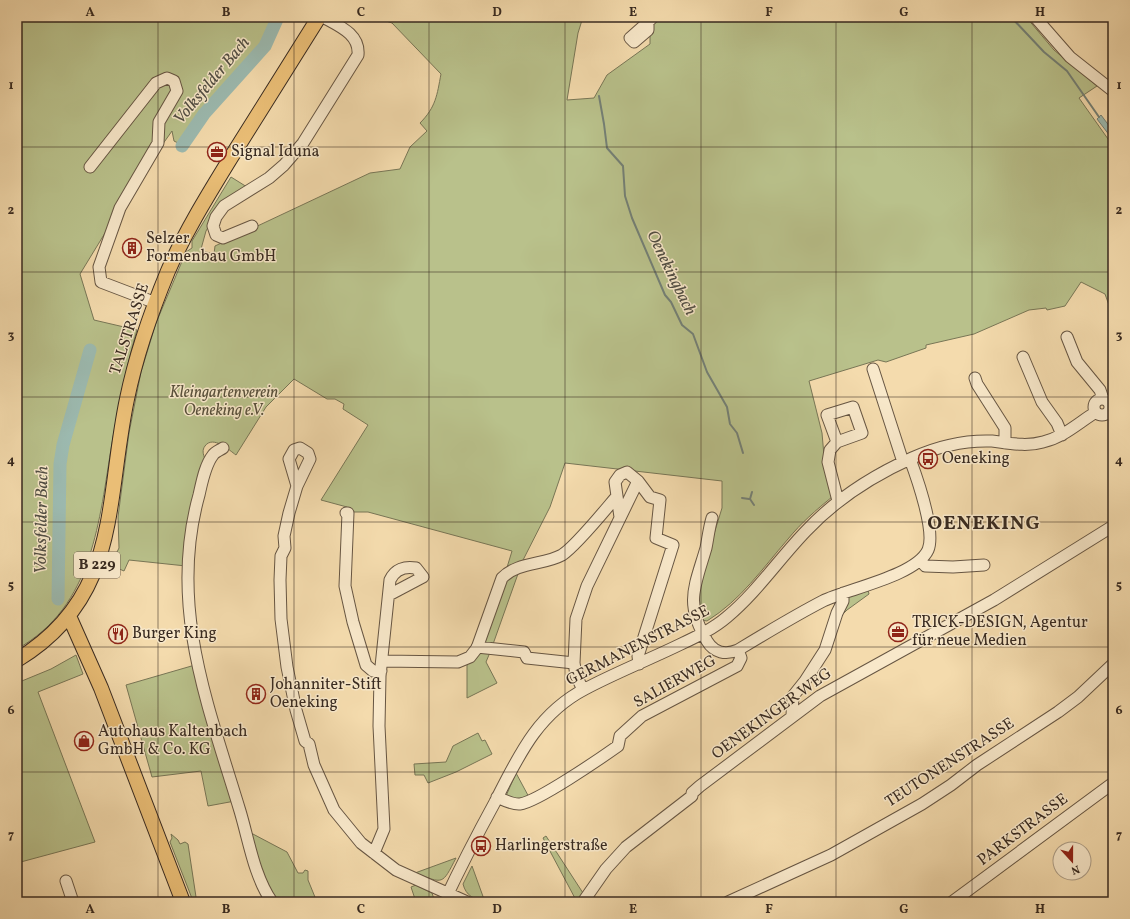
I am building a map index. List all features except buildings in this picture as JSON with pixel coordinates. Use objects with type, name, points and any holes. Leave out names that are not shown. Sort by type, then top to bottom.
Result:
[{"type":"main road","name":"TALSTRASSE","points":[[17,660],[48,638],[69,616],[94,574],[102,552],[127,400],[134,370],[156,302],[174,259],[199,210],[319,17]]},
{"type":"main road","points":[[69,616],[101,688],[183,902]]},
{"type":"street","points":[[252,226],[223,238],[216,235],[213,226],[216,217],[224,206],[269,178],[298,150],[320,118],[358,55],[357,45],[352,35],[323,17]]},
{"type":"street","points":[[1035,17],[1070,57],[1113,90]]},
{"type":"street","points":[[90,167],[156,83],[167,78],[174,81],[177,91],[159,122],[158,143],[120,208],[100,267],[101,282],[156,302]]},
{"type":"street","name":"GERMANENSTRASSE","points":[[446,898],[514,763],[536,731],[557,708],[583,690],[703,634],[726,618],[748,598],[804,533],[838,501],[862,484],[907,460],[961,443],[993,441],[1020,445],[1041,443],[1062,435],[1096,412],[1104,416],[1109,412],[1110,404],[1102,399],[1100,390],[1077,362],[1067,337]]},
{"type":"street","points":[[1023,357],[1042,402],[1057,423],[1062,435]]},
{"type":"street","points":[[712,518],[693,596],[694,611],[703,634],[709,644],[717,651],[727,654],[738,650],[823,601],[843,593],[874,584],[921,560],[929,549],[931,532],[907,460],[873,369]]},
{"type":"street","points":[[975,378],[980,389],[1006,428],[1006,444]]},
{"type":"street","points":[[837,442],[830,450],[828,462],[838,501]]},
{"type":"street","points":[[223,448],[214,454],[197,500],[188,554],[187,597],[192,640],[197,665],[257,870],[272,902]]},
{"type":"street","points":[[620,517],[615,482],[620,475],[627,472],[638,481],[650,497],[660,500],[656,538],[673,545],[638,656],[639,664]]},
{"type":"street","points":[[583,690],[576,676],[574,663],[576,619],[582,599],[638,481]]},
{"type":"street","points":[[297,486],[284,536],[285,544],[281,556],[280,580],[284,649],[293,700],[305,741],[309,744],[314,766],[334,810],[361,843],[396,870],[446,898],[467,902]]},
{"type":"street","points":[[346,513],[348,513],[345,586],[348,605],[366,664],[373,671],[381,666],[458,662],[470,657],[477,647],[496,592],[505,576],[522,567],[548,561],[564,554],[617,496]]},
{"type":"street","name":"OENEKINGER WEG","points":[[583,902],[599,877],[626,847],[692,796],[692,793],[700,786],[792,715],[850,678],[994,600],[1113,526]]},
{"type":"street","points":[[921,560],[925,566],[938,567],[984,565]]},
{"type":"street","points":[[792,715],[793,696],[824,654],[837,613],[843,601],[843,593]]},
{"type":"street","points":[[374,853],[384,829],[379,726],[381,666],[389,595]]},
{"type":"street","points":[[477,647],[524,652],[527,658],[574,663]]},
{"type":"street","name":"SALIERWEG","points":[[497,797],[520,804],[528,802],[558,784],[618,746],[620,736],[642,716],[738,666],[741,658],[738,650]]},
{"type":"street","name":"TEUTONENSTRASSE","points":[[728,902],[824,858],[922,804],[996,752],[1058,712],[1078,697],[1113,664]]},
{"type":"street","name":"PARKSTRASSE","points":[[952,902],[1113,783]]},
{"type":"street","points":[[66,881],[73,902]]},
{"type":"green space","points":[[17,17],[280,17],[263,45],[197,118],[180,144],[174,141],[172,131],[138,179],[80,274],[94,320],[137,330],[123,386],[97,531],[88,559],[77,585],[62,610],[43,631],[17,649]]},
{"type":"green space","name":"Kleingartenverein Oeneking e.V.","points":[[384,17],[583,17],[578,33],[567,100],[594,98],[607,75],[650,44],[650,25],[659,17],[1026,17],[1054,50],[1097,86],[1079,98],[1113,146],[1113,303],[1110,308],[1105,294],[1081,282],[1065,306],[1047,310],[1046,308],[1029,310],[974,334],[926,345],[926,348],[886,362],[878,360],[809,381],[822,433],[824,456],[832,497],[798,528],[741,594],[707,621],[701,620],[697,605],[701,576],[722,508],[722,481],[565,463],[550,507],[521,564],[505,574],[512,551],[368,512],[347,512],[347,507],[321,500],[368,425],[343,409],[344,404],[335,399],[327,399],[294,379],[266,407],[236,455],[221,444],[212,442],[205,446],[203,452],[205,459],[186,566],[129,560],[124,571],[117,568],[114,558],[119,548],[118,517],[129,433],[141,372],[156,323],[186,252],[192,248],[192,241],[231,177],[247,187],[210,224],[206,231],[201,249],[202,251],[214,254],[215,246],[370,173],[400,169],[410,147],[427,131],[420,123],[433,106],[437,95],[441,74],[392,23],[383,20]]},
{"type":"green space","points":[[519,571],[492,647],[481,646],[505,582]]},
{"type":"green space","points":[[868,590],[869,594],[841,616],[848,596]]},
{"type":"green space","points":[[480,648],[491,650],[486,662],[497,683],[467,698],[467,663]]},
{"type":"green space","points":[[76,655],[83,674],[38,692],[95,842],[17,863],[17,683],[51,669]]},
{"type":"green space","points":[[195,665],[235,801],[208,806],[201,771],[152,777],[126,685]]},
{"type":"green space","points":[[478,733],[482,741],[485,740],[492,754],[456,772],[428,783],[424,775],[415,775],[414,764],[446,762],[453,746]]},
{"type":"green space","points":[[516,773],[530,799],[524,801],[506,796]]},
{"type":"green space","points":[[251,833],[287,852],[298,873],[303,873],[305,870],[308,871],[308,880],[317,902],[274,902],[265,885]]},
{"type":"green space","points":[[171,834],[180,844],[185,842],[188,844],[196,897],[193,901],[170,842],[172,838]]},
{"type":"green space","points":[[546,836],[583,893],[577,902],[543,838]]},
{"type":"green space","points":[[456,858],[445,878],[441,880],[432,879],[415,873]]},
{"type":"green space","points":[[472,866],[485,902],[477,900],[468,894],[464,888],[463,884]]},
{"type":"green space","points":[[416,885],[432,893],[434,899],[433,902],[416,902],[411,887]]},
{"type":"water","points":[[1101,115],[1113,131],[1113,140],[1097,119]]},
{"type":"waterway","name":"Volksfelder Bach","points":[[182,146],[204,114],[265,46],[278,17]]},
{"type":"waterway","points":[[1011,17],[1044,52],[1067,71],[1099,117]]},
{"type":"waterway","name":"Oenekingbach","points":[[599,96],[607,148],[623,166],[625,196],[632,218],[665,295],[671,302],[682,325],[693,334],[707,372],[727,407],[730,424],[737,433],[743,453]]},
{"type":"waterway","points":[[1112,302],[1110,284],[1113,270]]},
{"type":"waterway","name":"Volksfelder Bach","points":[[58,599],[60,464],[63,445],[90,350]]},
{"type":"waterway","points":[[752,492],[750,499],[754,505]]},
{"type":"waterway","points":[[742,498],[749,499]]},
{"type":"waterway","name":"Volksfelder Bach","points":[[58,505],[64,517]]},
{"type":"place","name":"Signal Iduna","points":[[217,152]]},
{"type":"place","name":"Selzer Formenbau GmbH","points":[[132,248]]},
{"type":"place","name":"Oeneking","points":[[928,459]]},
{"type":"place","name":"TRICK-DESIGN, Agentur für neue Medien","points":[[898,632]]},
{"type":"place","name":"Burger King","points":[[118,634]]},
{"type":"place","name":"Johanniter-Stift Oeneking","points":[[256,694]]},
{"type":"place","name":"Autohaus Kaltenbach GmbH & Co. KG","points":[[84,741]]},
{"type":"place","name":"Harlingerstraße","points":[[481,846]]},
{"type":"district","name":"OENEKING","points":[[984,524]]}]
